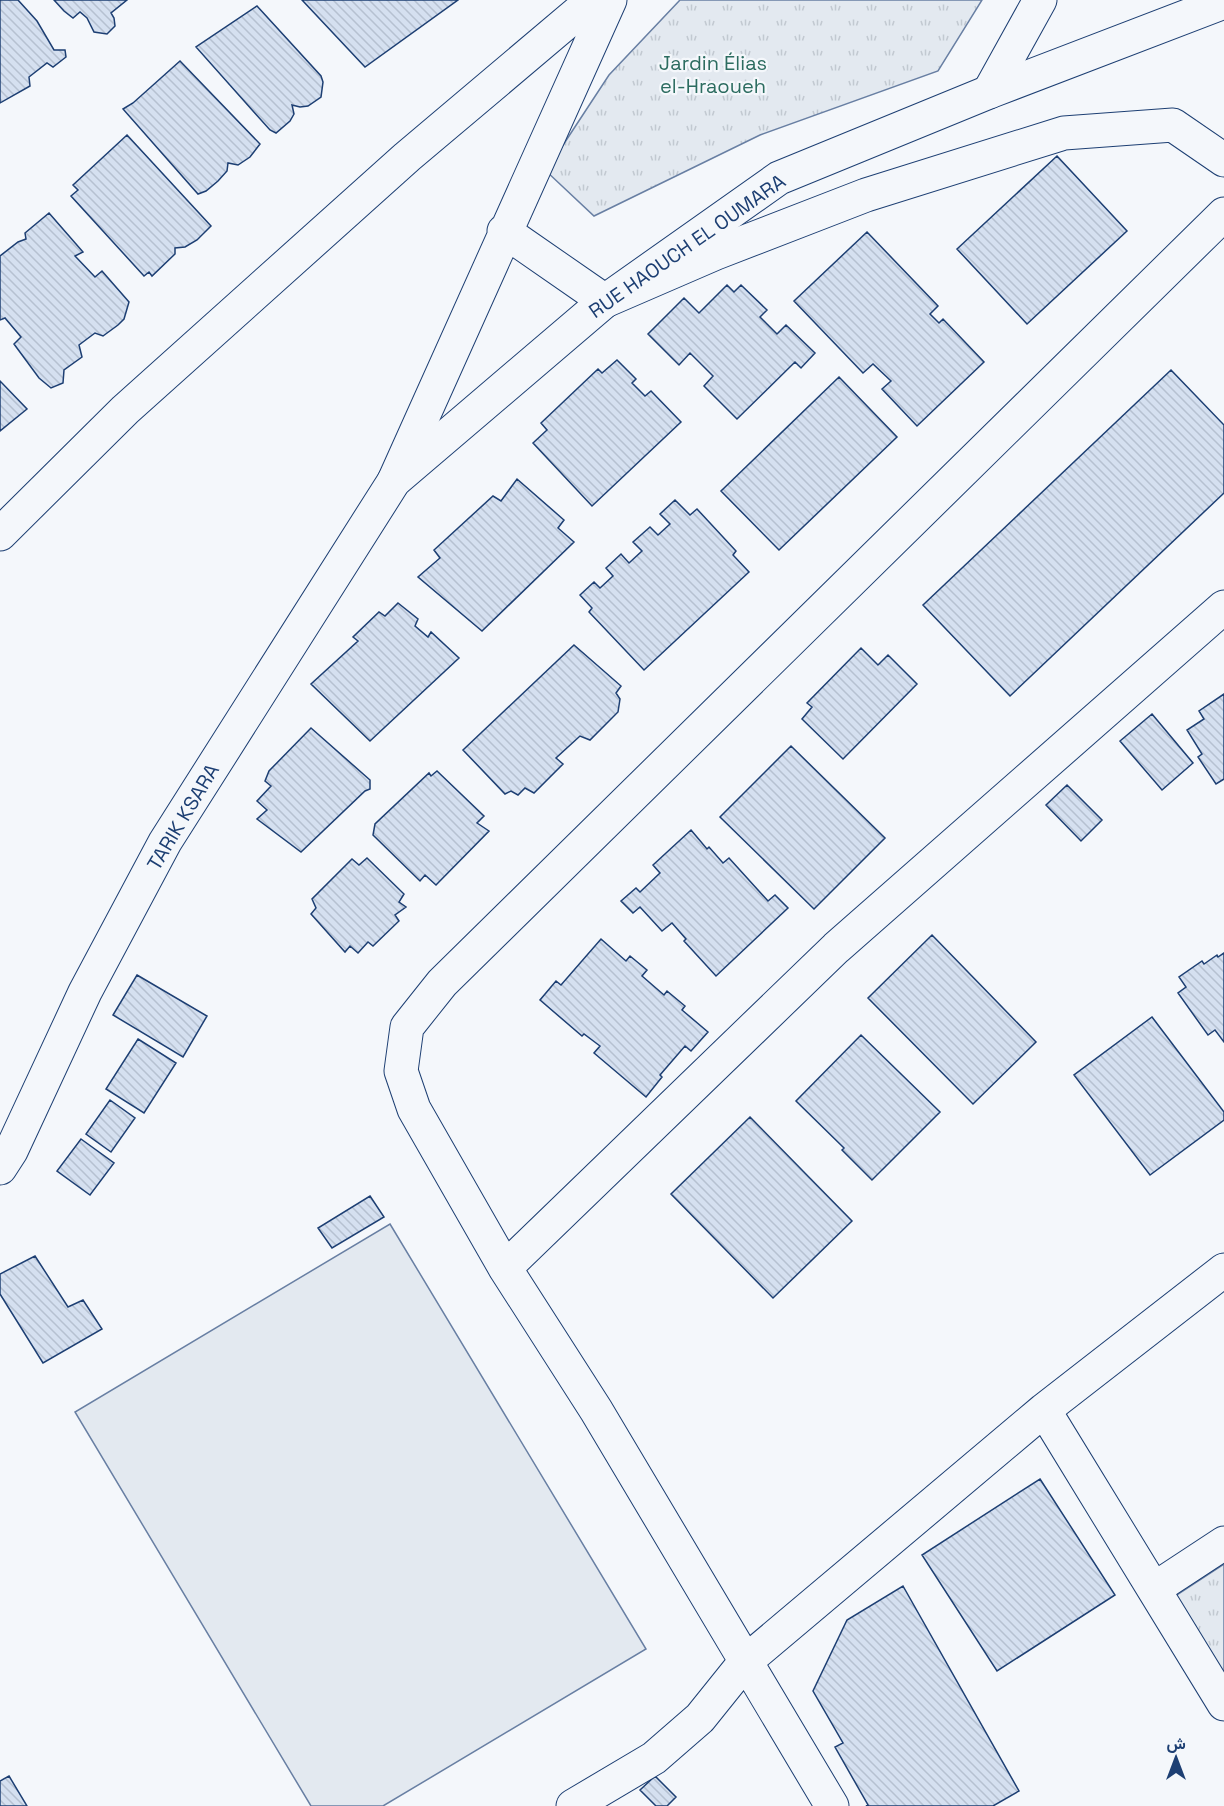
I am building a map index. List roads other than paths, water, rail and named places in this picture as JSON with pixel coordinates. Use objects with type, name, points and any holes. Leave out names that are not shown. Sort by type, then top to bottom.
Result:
[{"type":"street","points":[[0,534],[168,371],[407,157],[593,0]]},
{"type":"street","points":[[393,481],[610,0]]},
{"type":"street","points":[[989,92],[1040,0]]},
{"type":"street","name":"RUE HAOUCH EL OUMARA","points":[[393,481],[605,301],[780,178],[989,92],[1224,2]]},
{"type":"street","points":[[504,231],[605,301],[716,253],[866,195],[1064,133],[1173,125],[1224,160]]},
{"type":"street","points":[[832,1806],[602,1420],[505,1268],[414,1109],[401,1071],[407,1027],[442,983],[1224,214]]},
{"type":"street","name":"TARIK KSARA","points":[[0,1168],[11,1151],[85,992],[165,842],[393,481]]},
{"type":"street","points":[[505,1268],[836,948],[1224,607]]},
{"type":"street","points":[[573,1806],[654,1758],[700,1718],[745,1662],[1044,1410],[1224,1270]]},
{"type":"street","points":[[1044,1410],[1224,1704]]},
{"type":"street","points":[[1154,1588],[1224,1543]]},
{"type":"park label","name":"Jardin Élias el-Hraoueh","points":[[713,74]]}]
